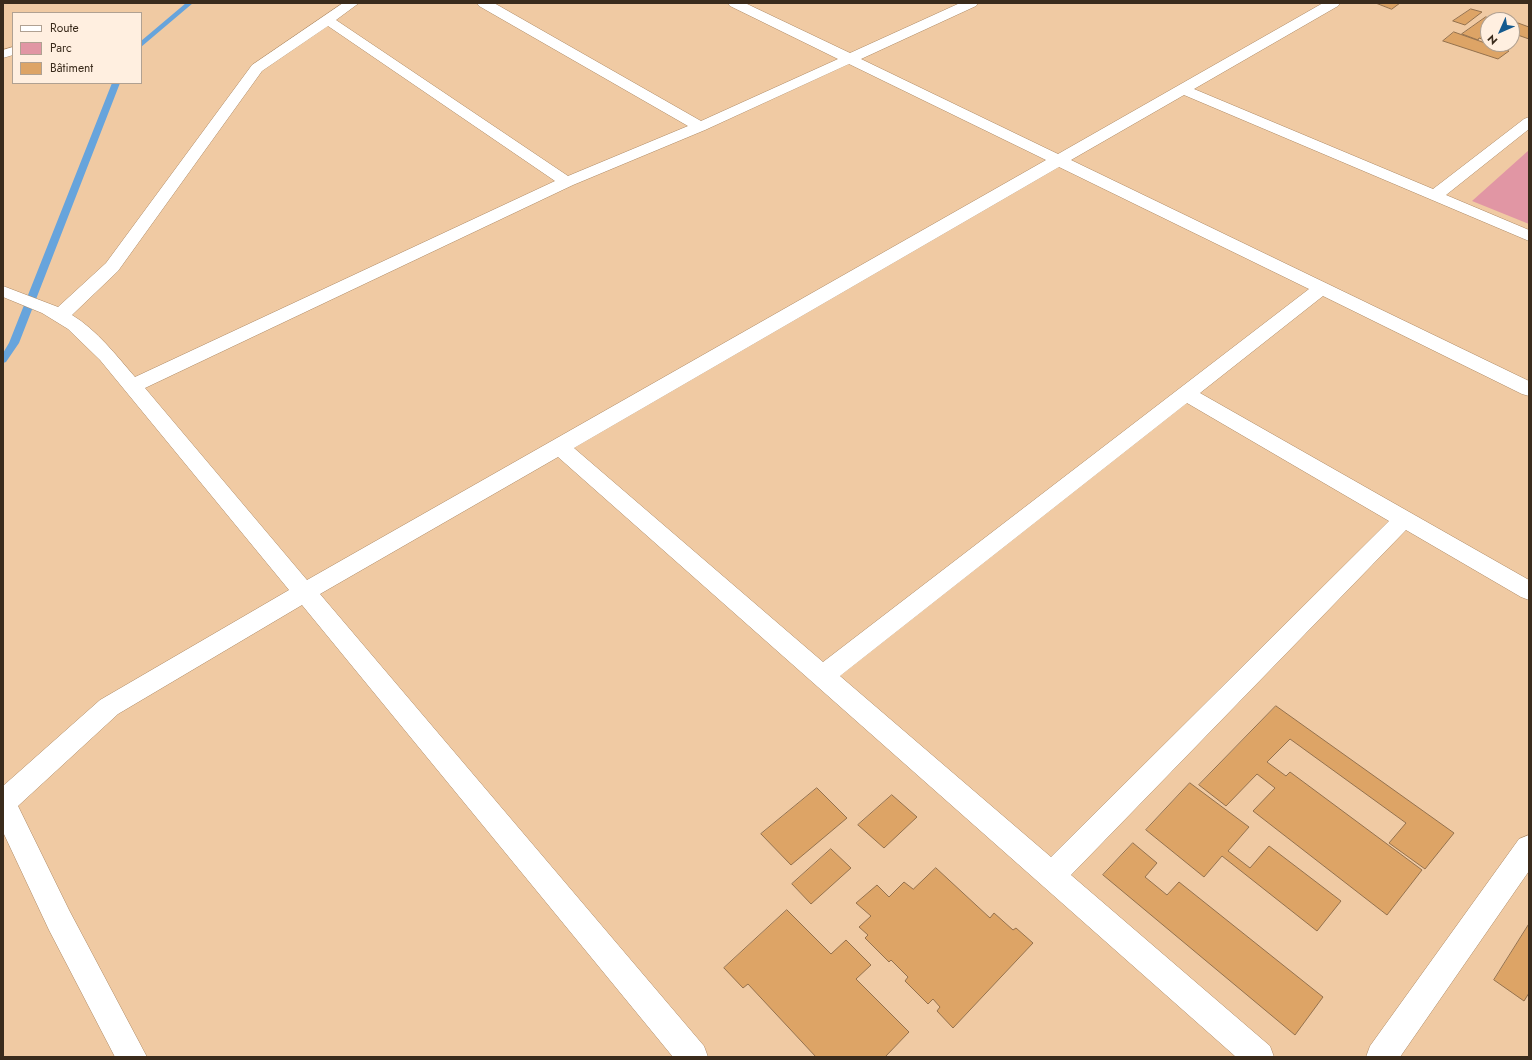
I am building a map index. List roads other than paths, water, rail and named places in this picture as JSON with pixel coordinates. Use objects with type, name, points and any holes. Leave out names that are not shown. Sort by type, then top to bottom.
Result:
[{"type":"street","points":[[54,313],[112,267],[257,68],[352,3]]},
{"type":"street","points":[[484,3],[700,127]]},
{"type":"street","points":[[735,3],[1529,389]]},
{"type":"street","points":[[132,386],[567,182],[700,127],[971,3]]},
{"type":"street","points":[[132,1057],[59,920],[3,803],[109,707],[305,592],[1333,3]]},
{"type":"street","points":[[328,20],[567,182]]},
{"type":"street","points":[[1183,89],[1529,236]]},
{"type":"street","points":[[1435,196],[1529,122]]},
{"type":"street","points":[[822,676],[1322,288]]},
{"type":"street","points":[[3,291],[54,313],[75,325],[107,356],[693,1057]]},
{"type":"street","points":[[1185,393],[1529,591]]},
{"type":"street","points":[[559,446],[1259,1057]]},
{"type":"street","points":[[1051,876],[1404,518]]},
{"type":"street","points":[[1381,1057],[1529,848]]},
{"type":"waterway","points":[[142,44],[190,3]]},
{"type":"waterway","points":[[3,360],[14,343],[116,84]]}]
